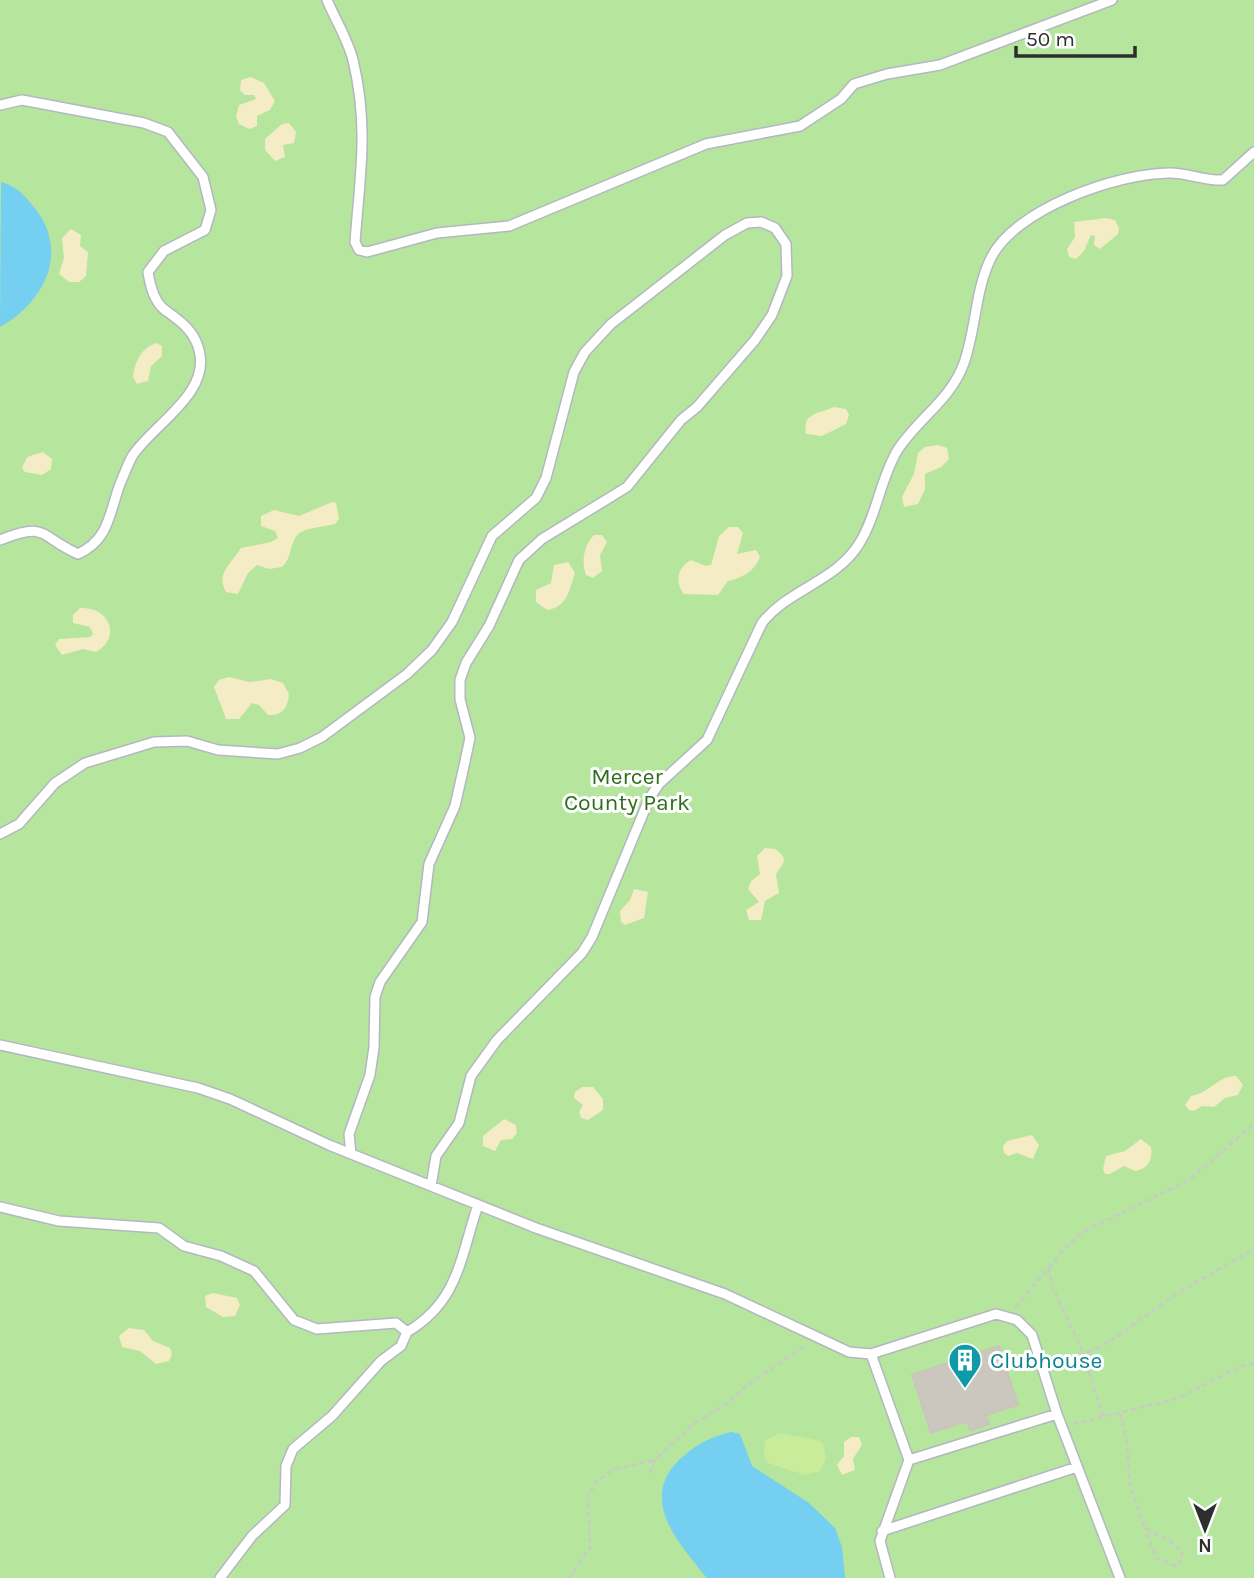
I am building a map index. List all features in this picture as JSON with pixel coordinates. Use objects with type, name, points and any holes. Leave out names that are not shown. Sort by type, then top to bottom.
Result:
[{"type":"lane","points":[[327,0],[353,57],[364,161],[355,242],[359,250],[367,252],[437,233],[509,226],[706,144],[800,126],[841,99],[856,83],[887,74],[939,65],[1112,0]]},
{"type":"lane","points":[[0,105],[22,100],[144,123],[168,132],[203,177],[211,210],[205,230],[164,251],[148,272],[151,290],[163,310],[178,316],[193,336],[200,351],[199,371],[192,391],[132,457],[105,530],[95,546],[78,554],[61,547],[43,531],[28,530],[0,540]]},
{"type":"lane","points":[[431,1186],[436,1156],[459,1123],[471,1076],[497,1040],[582,953],[650,797],[660,783],[707,740],[762,623],[775,607],[846,563],[859,545],[872,523],[895,454],[954,386],[964,362],[985,273],[998,245],[1023,223],[1077,195],[1144,175],[1172,173],[1223,180],[1254,152]]},
{"type":"lane","points":[[0,834],[19,824],[55,783],[85,763],[154,742],[187,740],[219,750],[278,754],[300,748],[322,737],[407,674],[432,650],[452,622],[492,536],[536,498],[546,478],[574,372],[585,352],[611,324],[725,235],[747,223],[761,222],[775,228],[786,244],[787,276],[772,315],[755,340],[714,388],[674,427],[627,487],[551,533],[519,560],[489,626],[466,663],[460,680],[460,699],[470,738],[461,779],[449,821],[429,864],[422,922],[380,982],[374,997],[374,1048],[370,1075],[349,1134],[351,1154]]},
{"type":"lane","points":[[0,1045],[198,1088],[230,1099],[351,1154],[478,1205],[725,1294],[849,1352],[871,1354],[996,1314],[1008,1316],[1026,1326],[1032,1335],[1057,1414],[1120,1578]]},
{"type":"lane","points":[[220,1578],[252,1536],[270,1523],[285,1505],[286,1466],[293,1449],[332,1416],[381,1361],[401,1346],[407,1332],[421,1323],[446,1298],[458,1277],[478,1205]]},
{"type":"lane","points":[[0,1207],[59,1222],[159,1228],[184,1247],[221,1256],[254,1271],[295,1320],[317,1329],[396,1323],[407,1332]]},
{"type":"lane","points":[[871,1354],[909,1460],[883,1531],[881,1549],[890,1578]]},
{"type":"lane","points":[[909,1460],[1057,1414]]},
{"type":"lane","points":[[883,1531],[1077,1467]]},
{"type":"path","points":[[1008,1316],[1083,1232],[1189,1180],[1254,1124]]},
{"type":"path","points":[[1041,1364],[1082,1356],[1126,1334],[1165,1302],[1254,1249]]},
{"type":"path","points":[[1049,1268],[1052,1286],[1082,1356],[1104,1418]]},
{"type":"path","points":[[650,1473],[655,1460],[693,1424],[728,1403],[746,1386],[817,1337]]},
{"type":"path","points":[[1062,1426],[1178,1398],[1241,1366],[1254,1364]]},
{"type":"path","points":[[1120,1414],[1127,1443],[1130,1485],[1145,1528],[1156,1558],[1176,1566],[1181,1563],[1182,1554],[1175,1544],[1145,1528]]},
{"type":"path","points":[[569,1578],[590,1548],[588,1496],[597,1481],[612,1470],[655,1460]]},
{"type":"green space","name":"Mercer County Park","points":[[0,0],[1254,0],[1254,1578],[0,1578]]},
{"type":"green space","points":[[780,1433],[823,1443],[826,1459],[820,1471],[805,1475],[768,1463],[764,1454],[765,1441]]},
{"type":"sand","points":[[251,77],[264,83],[275,101],[270,110],[257,116],[257,126],[249,129],[239,124],[236,116],[239,105],[256,99],[254,95],[245,95],[240,90],[241,80]]},
{"type":"sand","points":[[289,123],[296,132],[294,143],[283,145],[285,157],[275,161],[265,150],[265,139],[282,124]]},
{"type":"sand","points":[[1106,218],[1115,220],[1119,228],[1118,234],[1100,249],[1094,245],[1095,236],[1091,235],[1084,251],[1076,259],[1069,257],[1067,249],[1075,237],[1074,222]]},
{"type":"sand","points":[[71,229],[81,235],[80,246],[88,252],[86,276],[79,282],[69,282],[59,274],[64,258],[62,238]]},
{"type":"sand","points":[[157,343],[162,346],[162,356],[151,366],[148,381],[137,384],[133,377],[137,361],[147,348]]},
{"type":"sand","points":[[834,407],[846,409],[849,415],[846,424],[822,436],[806,434],[805,427],[809,418]]},
{"type":"sand","points":[[938,445],[947,448],[949,459],[941,467],[925,474],[925,489],[918,504],[904,507],[902,497],[914,474],[918,453],[925,447]]},
{"type":"sand","points":[[43,452],[52,459],[51,469],[42,475],[25,472],[22,468],[27,457]]},
{"type":"sand","points":[[332,502],[336,503],[339,519],[335,524],[301,532],[282,567],[269,569],[257,565],[248,573],[238,594],[226,592],[222,579],[226,568],[241,548],[278,538],[275,531],[261,526],[261,516],[274,510],[299,516]]},
{"type":"sand","points":[[729,527],[738,527],[743,533],[737,554],[756,550],[760,557],[758,562],[747,573],[728,581],[718,595],[684,594],[678,579],[680,570],[691,560],[706,566],[711,565],[719,536]]},
{"type":"sand","points":[[594,535],[602,535],[607,542],[600,555],[602,571],[593,578],[586,575],[584,559],[586,548]]},
{"type":"sand","points":[[568,562],[575,573],[569,591],[564,601],[547,610],[536,602],[536,590],[551,583],[554,565]]},
{"type":"sand","points":[[80,608],[98,612],[104,617],[109,623],[109,638],[96,652],[83,649],[62,655],[55,645],[59,639],[90,637],[93,634],[90,627],[73,623],[73,615]]},
{"type":"sand","points":[[229,677],[250,682],[271,679],[283,683],[289,694],[286,707],[277,714],[268,715],[259,705],[252,703],[239,719],[226,719],[214,687],[219,680]]},
{"type":"sand","points":[[765,848],[776,849],[783,856],[784,862],[776,874],[779,893],[765,901],[761,920],[749,920],[746,910],[759,902],[748,889],[751,881],[760,874],[757,856]]},
{"type":"sand","points":[[634,889],[648,892],[644,918],[625,925],[621,922],[620,911],[630,900]]},
{"type":"sand","points":[[1236,1076],[1243,1085],[1238,1095],[1225,1098],[1214,1107],[1202,1106],[1194,1111],[1185,1105],[1191,1096],[1224,1079]]},
{"type":"sand","points":[[582,1087],[593,1087],[603,1099],[603,1110],[588,1120],[581,1118],[579,1112],[583,1105],[574,1098],[575,1092]]},
{"type":"sand","points":[[504,1119],[516,1125],[517,1133],[512,1139],[501,1140],[495,1151],[483,1146],[483,1136]]},
{"type":"sand","points":[[1032,1135],[1039,1145],[1033,1159],[1017,1153],[1008,1156],[1004,1153],[1003,1146],[1007,1141]]},
{"type":"sand","points":[[1141,1139],[1151,1147],[1150,1160],[1146,1166],[1135,1171],[1124,1166],[1105,1174],[1103,1169],[1106,1156],[1125,1151]]},
{"type":"sand","points":[[213,1293],[237,1298],[240,1305],[235,1316],[223,1317],[206,1307],[205,1296]]},
{"type":"sand","points":[[129,1328],[144,1330],[153,1341],[170,1348],[172,1354],[169,1361],[156,1364],[140,1351],[122,1347],[119,1336]]},
{"type":"sand","points":[[851,1437],[859,1437],[862,1445],[853,1459],[855,1470],[842,1475],[837,1465],[844,1456],[844,1442]]},
{"type":"water","points":[[1,182],[20,192],[34,207],[45,224],[51,258],[40,290],[29,304],[0,327]]},
{"type":"water","points":[[731,1432],[740,1434],[752,1466],[809,1503],[835,1528],[842,1547],[845,1578],[707,1578],[685,1551],[675,1537],[663,1506],[662,1491],[667,1475],[679,1460],[697,1446]]},
{"type":"building","name":"Clubhouse","points":[[999,1346],[1018,1405],[986,1415],[989,1424],[970,1431],[967,1421],[931,1433],[912,1375]]},
{"type":"place","name":"Clubhouse","points":[[965,1390]]}]
